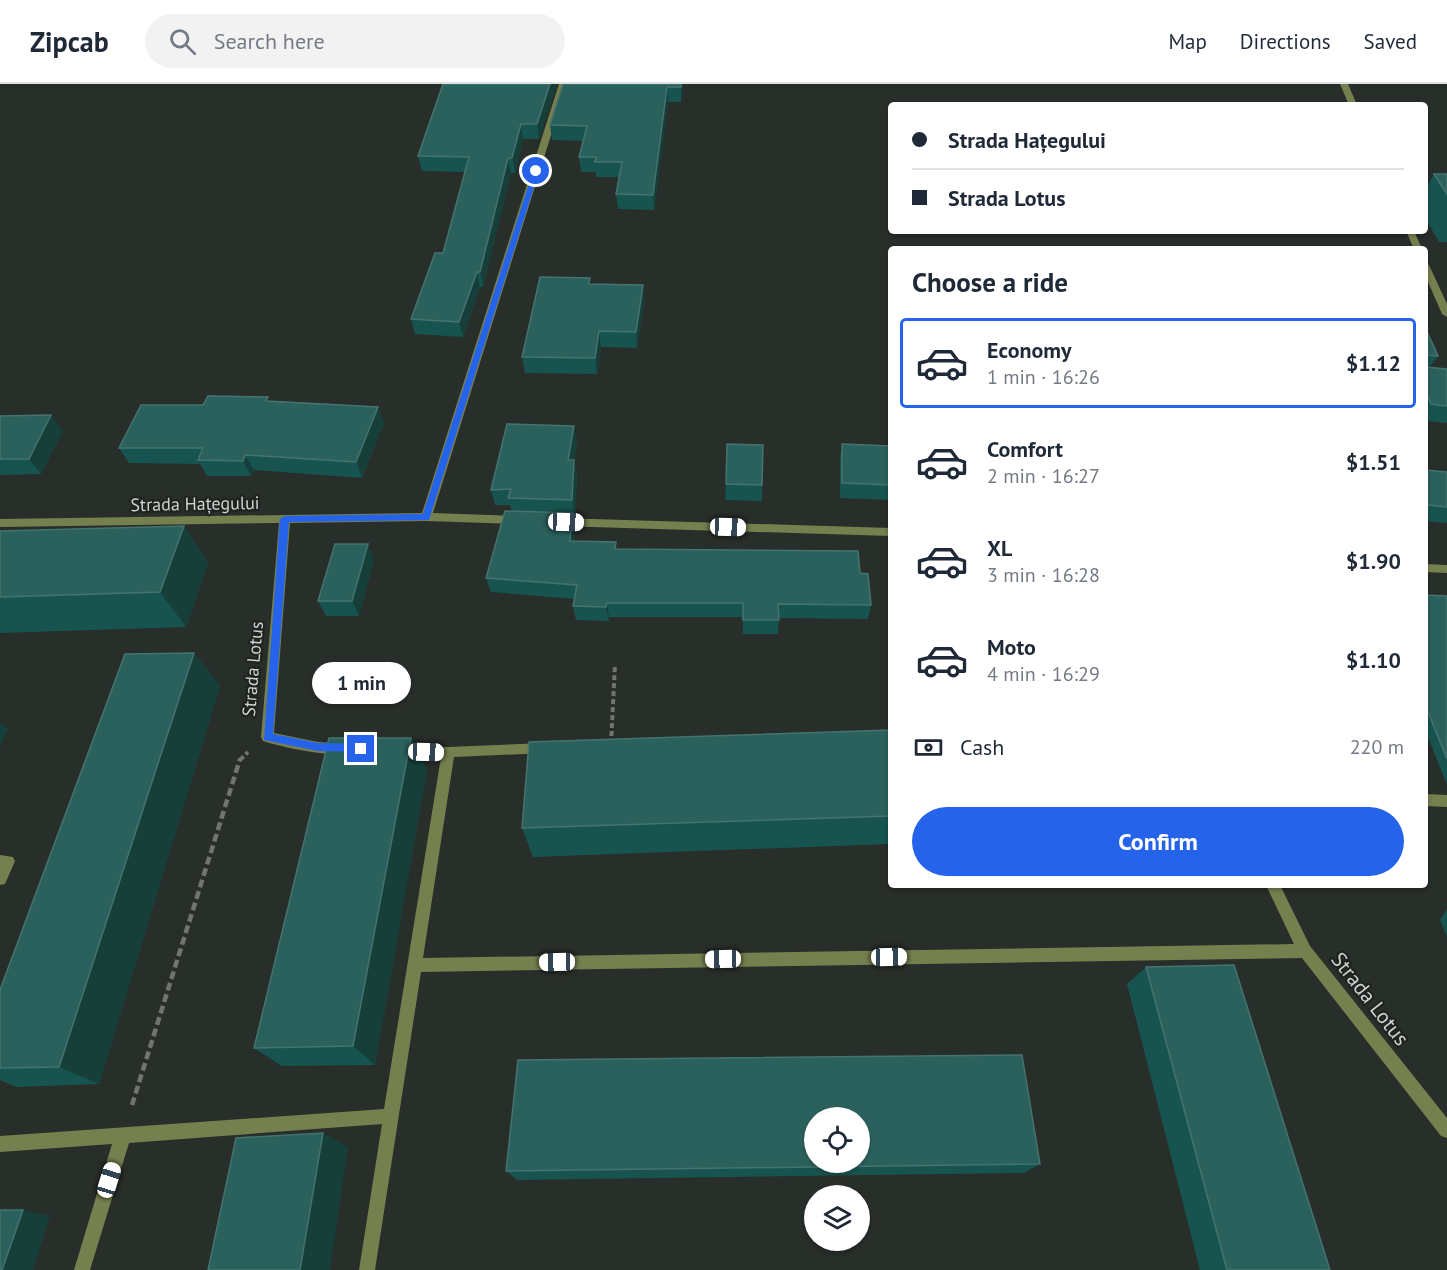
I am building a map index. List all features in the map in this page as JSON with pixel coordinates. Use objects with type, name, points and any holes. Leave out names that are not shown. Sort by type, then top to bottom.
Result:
[{"type":"street","points":[[426,517],[563,84]]},
{"type":"street","points":[[1344,84],[1352,102]]},
{"type":"street","points":[[1428,272],[1447,314]]},
{"type":"street","name":"Strada Hațegului","points":[[0,523],[426,517],[533,521]]},
{"type":"street","name":"Strada Lotus","points":[[285,519],[267,737],[318,747],[353,748]]},
{"type":"street","points":[[545,521],[888,532]]},
{"type":"street","points":[[1428,568],[1447,569]]},
{"type":"street","points":[[389,750],[448,752],[553,748]]},
{"type":"street","points":[[367,1270],[448,752]]},
{"type":"street","points":[[1428,800],[1447,801]]},
{"type":"street","points":[[0,861],[8,861],[0,879]]},
{"type":"street","name":"Strada Lotus","points":[[1274,888],[1305,951],[1447,1130]]},
{"type":"street","points":[[1220,951],[1227,974]]},
{"type":"street","points":[[415,965],[1305,951]]},
{"type":"street","points":[[0,1144],[391,1116]]},
{"type":"street","points":[[82,1270],[123,1135]]},
{"type":"path","points":[[610,745],[615,664]]},
{"type":"path","points":[[123,1135],[240,759],[267,737]]},
{"type":"building","points":[[443,84],[550,84],[537,124],[521,124],[512,158],[508,158],[480,272],[477,272],[459,322],[411,319],[435,253],[443,253],[469,157],[418,156]]},
{"type":"building","points":[[563,84],[681,84],[681,87],[667,87],[653,195],[616,194],[622,162],[595,162],[596,157],[579,157],[587,126],[550,125]]},
{"type":"building","points":[[1434,174],[1447,174],[1447,194]]},
{"type":"building","points":[[540,277],[590,278],[589,284],[643,285],[636,332],[599,331],[595,358],[522,357]]},
{"type":"building","points":[[1428,334],[1438,356],[1428,355]]},
{"type":"building","points":[[1428,367],[1447,369],[1447,406],[1431,404],[1428,396]]},
{"type":"building","points":[[208,396],[268,397],[266,401],[378,407],[356,462],[245,455],[243,461],[198,460],[203,448],[119,448],[141,405],[203,405]]},
{"type":"building","points":[[51,415],[29,459],[0,459],[0,416]]},
{"type":"building","points":[[507,424],[574,426],[568,460],[574,460],[572,500],[508,498],[511,489],[491,490]]},
{"type":"building","points":[[727,444],[763,445],[762,485],[726,484]]},
{"type":"building","points":[[842,444],[888,446],[888,485],[842,483]]},
{"type":"building","points":[[1428,470],[1447,472],[1447,507],[1428,505]]},
{"type":"building","points":[[505,511],[572,513],[570,541],[616,542],[615,549],[858,551],[860,573],[868,574],[871,605],[778,604],[779,620],[743,620],[743,603],[607,603],[606,607],[573,606],[577,585],[486,578]]},
{"type":"building","points":[[184,526],[160,592],[0,597],[0,531]]},
{"type":"building","points":[[335,544],[368,544],[352,601],[318,601]]},
{"type":"building","points":[[1428,595],[1447,596],[1447,759],[1428,712]]},
{"type":"building","points":[[194,653],[59,1067],[0,1068],[0,990],[125,654]]},
{"type":"building","points":[[888,730],[888,816],[522,828],[529,742]]},
{"type":"building","points":[[329,738],[411,738],[353,1046],[254,1048]]},
{"type":"building","points":[[1234,965],[1330,1270],[1227,1270],[1146,967]]},
{"type":"building","points":[[1022,1055],[1040,1164],[870,1166],[870,1107],[804,1107],[804,1167],[506,1171],[518,1060]]},
{"type":"building","points":[[323,1133],[300,1270],[208,1270],[236,1138]]},
{"type":"building","points":[[0,1210],[23,1210],[2,1270],[0,1270]]},
{"type":"route","points":[[361,749],[318,747],[267,737],[285,519],[426,517],[536,171]]}]
